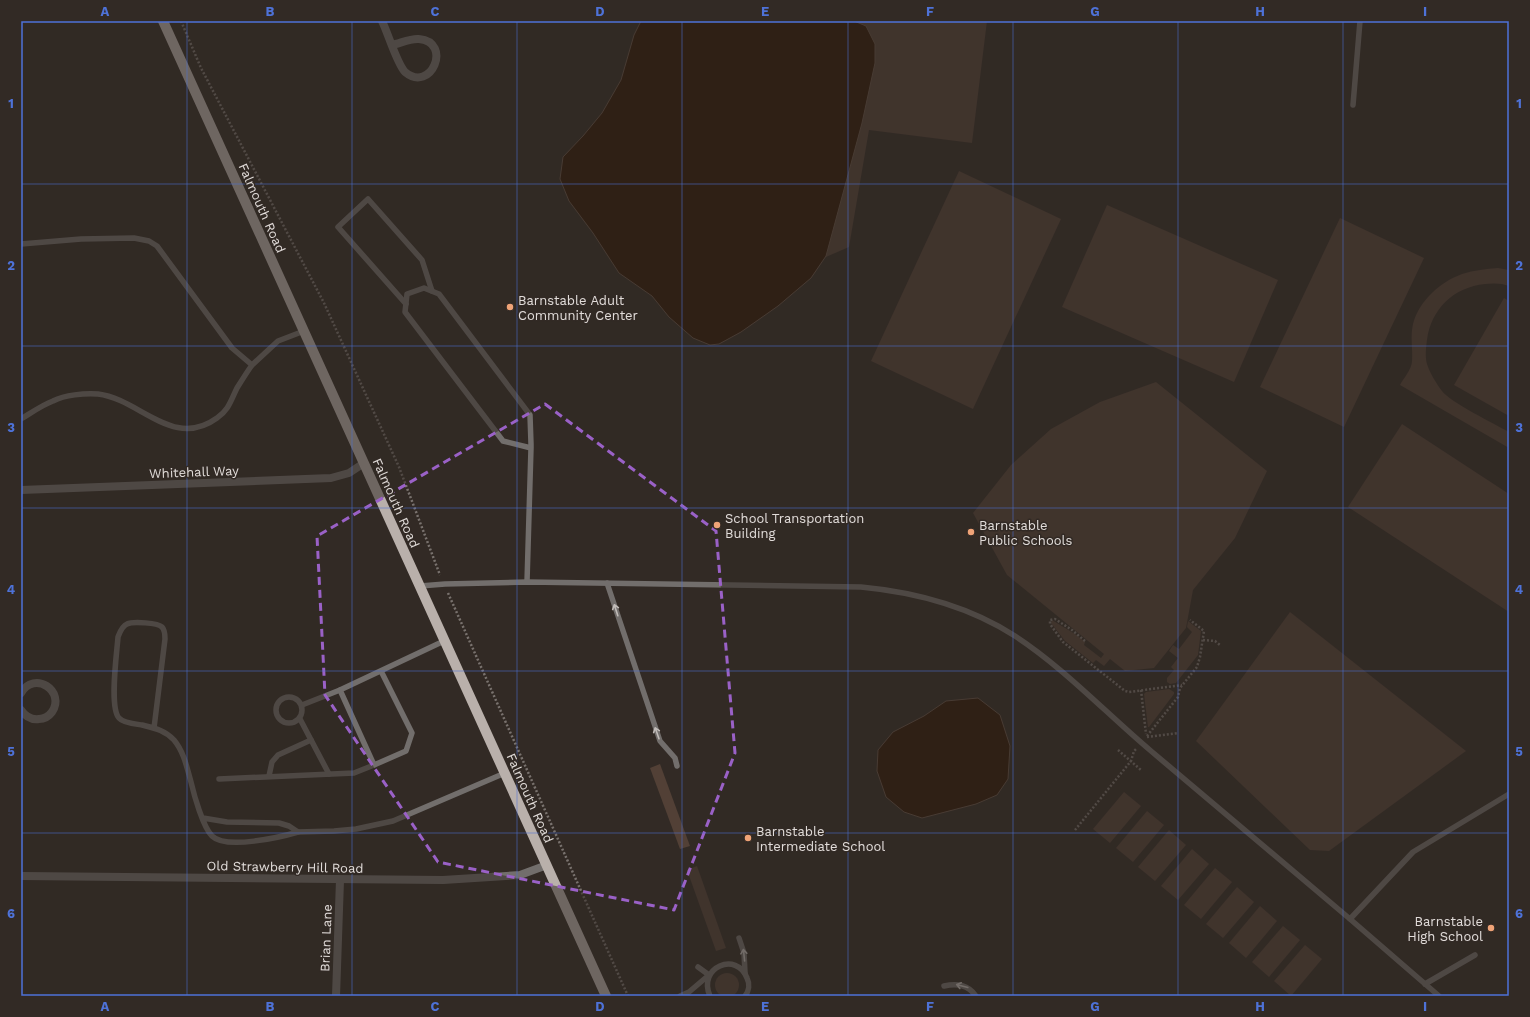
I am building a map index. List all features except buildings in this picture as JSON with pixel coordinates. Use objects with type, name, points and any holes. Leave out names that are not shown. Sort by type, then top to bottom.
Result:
[{"type":"main road","name":"Falmouth Road","points":[[163,21],[606,996]]},
{"type":"street","points":[[382,21],[392,45],[402,68],[409,74],[422,76],[428,74],[436,63],[437,56],[433,47],[422,39],[415,39],[392,45]]},
{"type":"street","name":"Whitehall Way","points":[[21,490],[331,478],[349,473],[364,464]]},
{"type":"street","points":[[21,693],[31,684],[43,684],[52,691],[56,702],[51,713],[42,719],[30,718],[21,710]]},
{"type":"street","name":"Old Strawberry Hill Road","points":[[21,876],[443,880],[520,875],[547,865]]},
{"type":"street","name":"Brian Lane","points":[[336,996],[340,880]]},
{"type":"lane","points":[[1353,105],[1360,21]]},
{"type":"lane","points":[[406,304],[338,226],[368,199],[422,260],[432,291]]},
{"type":"lane","points":[[21,244],[82,239],[134,238],[157,246],[232,348],[252,365]]},
{"type":"lane","points":[[527,582],[530,448],[530,415],[439,294],[424,288],[407,294],[405,312],[503,441],[530,448]]},
{"type":"lane","points":[[21,419],[53,400],[73,396],[98,394],[115,399],[166,424],[181,429],[196,428],[218,418],[230,405],[236,389],[252,365],[278,341],[304,331]]},
{"type":"lane","points":[[420,586],[527,582],[868,588],[900,592],[952,606],[1013,635],[1037,652],[1141,743],[1439,996]]},
{"type":"lane","points":[[607,583],[660,741],[674,758],[677,766]]},
{"type":"lane","points":[[154,728],[165,632],[163,627],[158,624],[136,622],[127,624],[121,629],[118,636],[114,690],[115,710],[118,718],[123,721],[161,730],[174,741],[185,762],[195,798],[203,818],[212,836],[218,840],[239,842],[274,838],[298,832],[356,829],[393,821],[505,773]]},
{"type":"lane","points":[[302,706],[340,690],[444,641]]},
{"type":"lane","points":[[219,779],[354,773],[406,751],[412,733],[381,671]]},
{"type":"lane","points":[[340,690],[374,765]]},
{"type":"lane","points":[[288,697],[296,699],[302,706],[302,714],[300,719],[293,723],[284,722],[278,716],[276,708],[280,700],[288,697]]},
{"type":"lane","points":[[300,719],[329,774]]},
{"type":"lane","points":[[270,776],[272,762],[278,755],[312,740]]},
{"type":"lane","points":[[1350,919],[1413,852],[1509,794]]},
{"type":"lane","points":[[203,818],[227,822],[279,823],[289,826],[298,832]]},
{"type":"lane","points":[[739,938],[744,953],[745,973]]},
{"type":"lane","points":[[1424,984],[1475,955]]},
{"type":"lane","points":[[680,996],[689,992],[709,975],[713,969],[719,965],[726,964],[734,964],[745,973],[753,996]]},
{"type":"lane","points":[[698,967],[709,975]]},
{"type":"lane","points":[[709,975],[707,989],[710,996]]},
{"type":"lane","points":[[944,986],[954,984],[962,985],[969,988],[976,996]]},
{"type":"lane","points":[[745,996],[749,986]]},
{"type":"path","points":[[181,21],[201,68],[324,303],[399,467],[444,584],[628,996]]},
{"type":"path","points":[[1085,641],[1055,619],[1050,620],[1050,624],[1063,642],[1122,689],[1129,692],[1182,685]]},
{"type":"path","points":[[1147,737],[1178,696],[1182,685],[1197,667],[1204,631],[1190,620]]},
{"type":"path","points":[[1203,640],[1215,642],[1220,646]]},
{"type":"path","points":[[1141,690],[1147,737]]},
{"type":"path","points":[[1147,737],[1178,733]]},
{"type":"path","points":[[1075,830],[1131,762],[1136,749]]},
{"type":"path","points":[[1118,750],[1141,770]]},
{"type":"highlighted area","points":[[545,404],[716,531],[735,753],[674,910],[438,862],[325,695],[317,536]]},
{"type":"shaded area","points":[[641,21],[854,21],[866,26],[875,44],[875,63],[862,123],[826,256],[811,278],[778,306],[741,332],[719,344],[710,345],[693,338],[669,317],[652,296],[619,273],[593,233],[569,201],[560,179],[563,157],[602,113],[621,80],[634,35]]},
{"type":"shaded area","points":[[714,21],[987,21],[972,143],[869,130],[849,247],[678,321]]},
{"type":"shaded area","points":[[959,171],[1061,219],[973,409],[871,361]]},
{"type":"shaded area","points":[[1107,205],[1278,280],[1234,382],[1062,307]]},
{"type":"shaded area","points":[[1340,218],[1424,258],[1344,427],[1260,387]]},
{"type":"shaded area","points":[[1498,268],[1509,270],[1509,286],[1494,283],[1474,286],[1454,295],[1439,309],[1429,329],[1426,358],[1433,378],[1447,396],[1463,407],[1509,432],[1509,448],[1400,385],[1412,364],[1413,324],[1425,300],[1438,287],[1462,274],[1484,269]]},
{"type":"shaded area","points":[[1504,298],[1509,301],[1509,416],[1454,385]]},
{"type":"shaded area","points":[[1156,382],[1267,471],[1235,538],[1193,590],[1186,628],[1154,668],[1125,671],[1110,659],[1104,666],[1096,660],[1093,663],[1065,641],[1051,623],[1052,620],[1075,634],[1085,642],[1084,645],[1101,658],[1104,654],[1007,575],[973,513],[1011,465],[1051,429],[1100,402]]},
{"type":"shaded area","points":[[1402,424],[1509,494],[1509,612],[1348,507]]},
{"type":"shaded area","points":[[1290,612],[1466,751],[1329,851],[1310,850],[1196,741]]},
{"type":"shaded area","points":[[1188,621],[1201,631],[1198,655],[1176,683],[1170,684],[1167,682],[1167,678],[1174,670],[1171,667],[1178,658],[1169,651],[1173,645],[1179,649],[1192,632],[1187,627]]},
{"type":"shaded area","points":[[1169,689],[1174,692],[1174,694],[1148,727],[1144,694],[1146,692]]},
{"type":"shaded area","points":[[978,698],[1000,715],[1010,746],[1008,779],[997,795],[976,804],[922,818],[904,812],[886,797],[877,771],[878,750],[893,732],[924,716],[946,701]]},
{"type":"shaded area","points":[[660,764],[690,846],[680,849],[650,768]]},
{"type":"shaded area","points":[[1124,792],[1141,806],[1110,843],[1093,829]]},
{"type":"shaded area","points":[[1147,811],[1164,825],[1133,862],[1116,848]]},
{"type":"shaded area","points":[[1169,830],[1186,845],[1155,881],[1138,867]]},
{"type":"shaded area","points":[[1192,849],[1209,864],[1178,900],[1161,886]]},
{"type":"shaded area","points":[[697,866],[726,948],[716,951],[687,870]]},
{"type":"shaded area","points":[[1215,868],[1232,882],[1201,919],[1184,905]]},
{"type":"shaded area","points":[[1237,887],[1254,902],[1223,938],[1206,924]]},
{"type":"shaded area","points":[[1260,906],[1277,921],[1246,958],[1229,943]]},
{"type":"shaded area","points":[[1283,926],[1300,940],[1269,977],[1252,962]]},
{"type":"shaded area","points":[[1305,945],[1322,959],[1291,996],[1274,981]]},
{"type":"shaded area","points":[[727,973],[736,976],[739,985],[736,994],[727,997],[718,994],[715,985],[718,976]]},
{"type":"place","name":"Barnstable Adult Community Center","points":[[510,307]]},
{"type":"place","name":"School Transportation Building","points":[[717,525]]},
{"type":"place","name":"Barnstable Public Schools","points":[[971,532]]},
{"type":"place","name":"Barnstable Intermediate School","points":[[748,838]]},
{"type":"place","name":"Barnstable High School","points":[[1491,928]]}]
